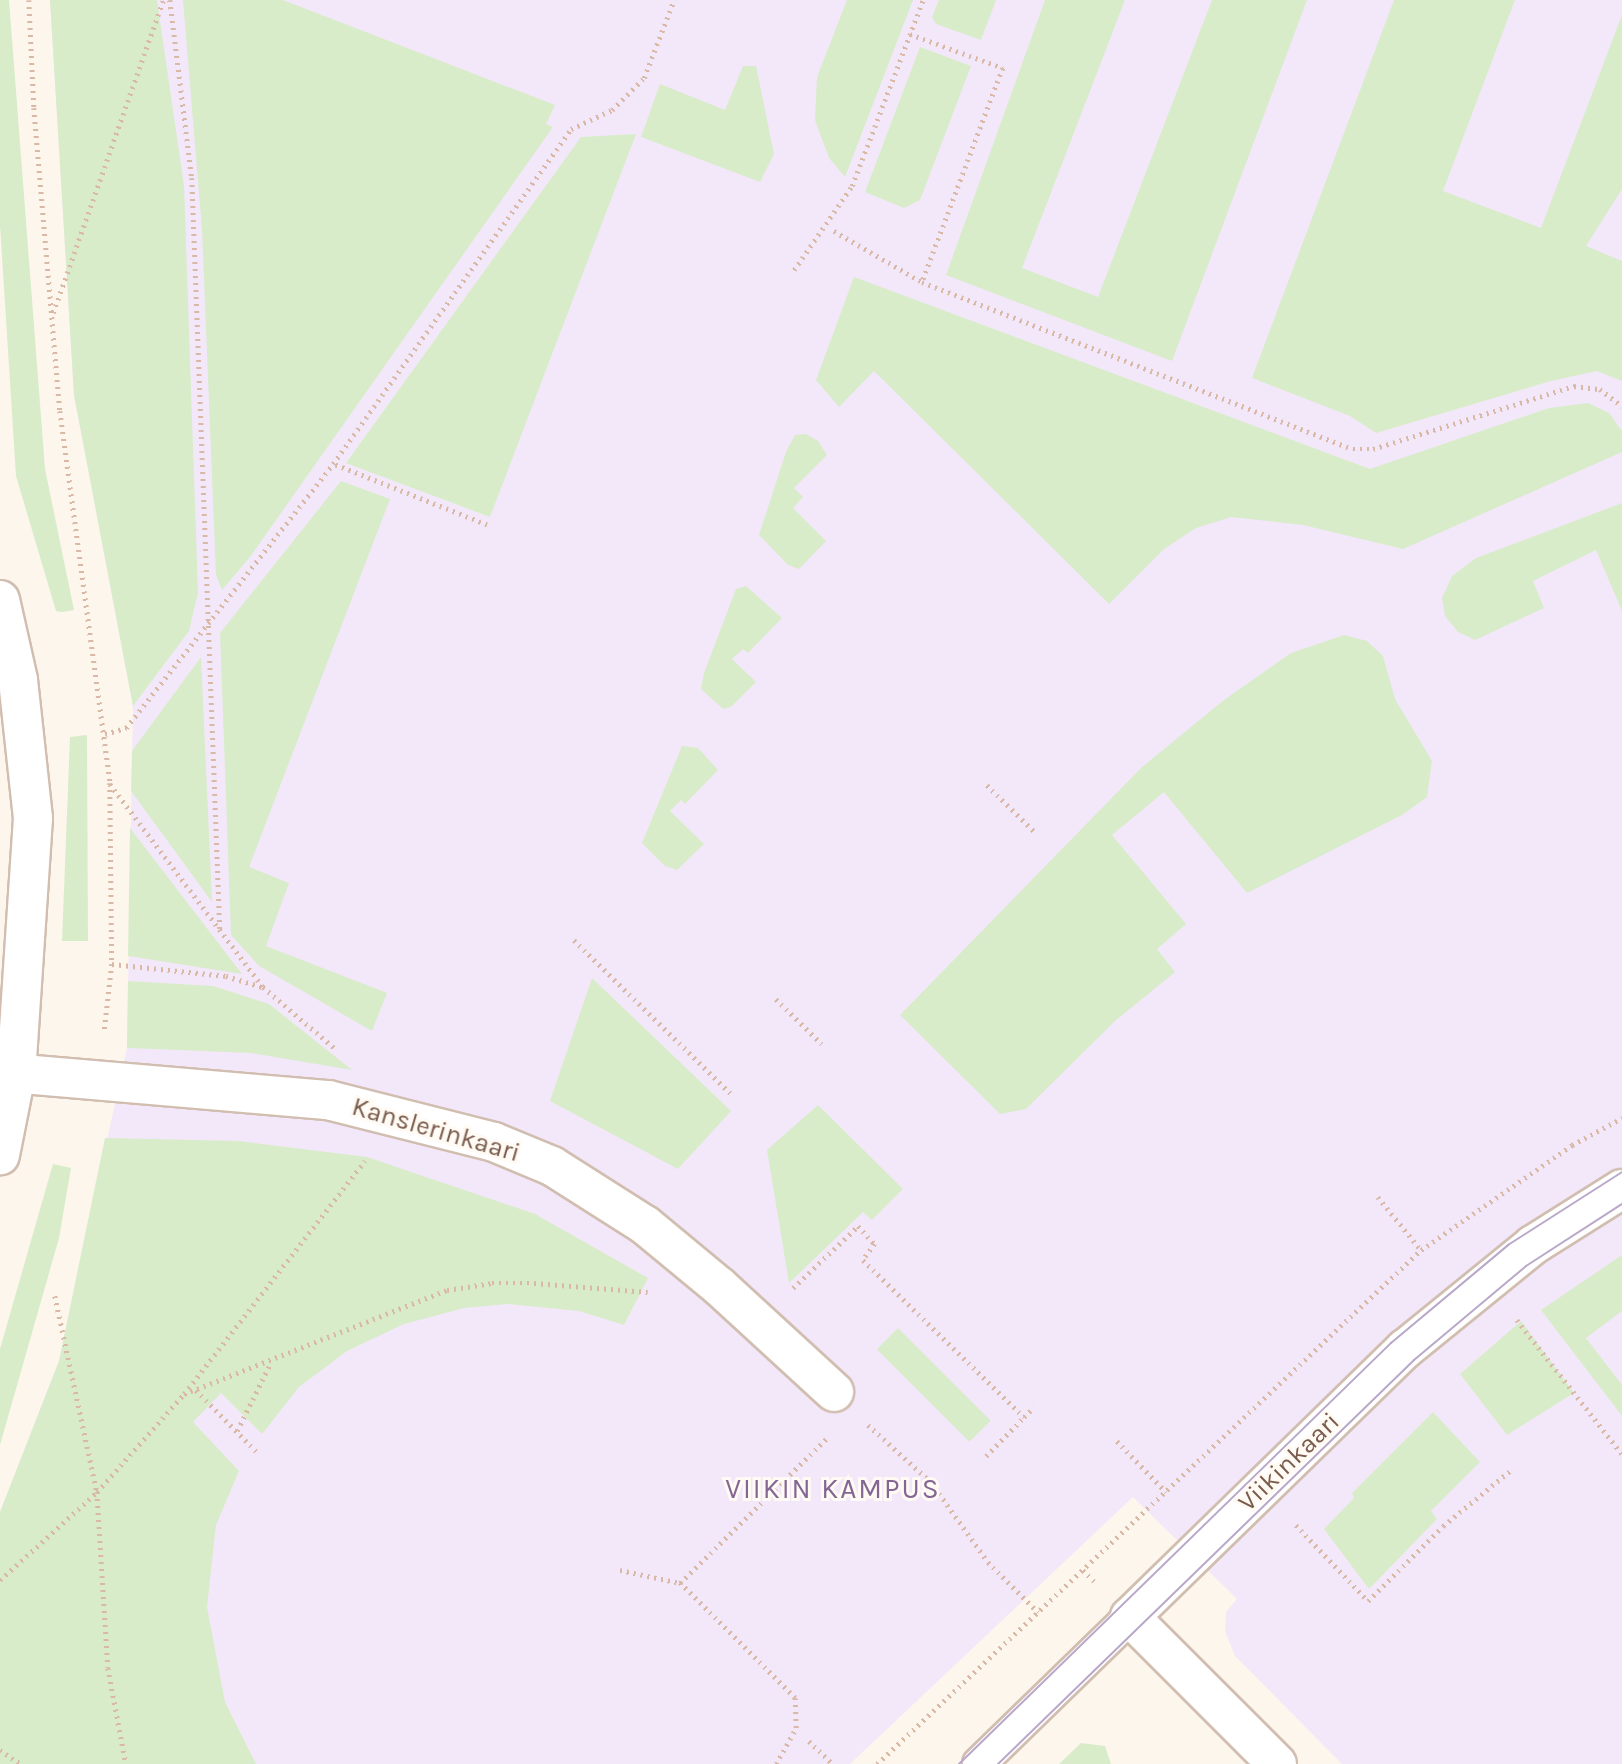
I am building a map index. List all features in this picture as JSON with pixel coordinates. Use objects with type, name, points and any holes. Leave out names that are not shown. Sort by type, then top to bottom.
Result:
[{"type":"street","points":[[0,600],[18,680],[33,818],[0,1155]]},
{"type":"street","name":"Kanslerinkaari","points":[[8,1073],[328,1101],[494,1142],[552,1166],[645,1225],[758,1322],[843,1402]]},
{"type":"street","name":"Viikinkaari","points":[[1130,1617],[1405,1349],[1533,1245],[1622,1189]]},
{"type":"street","points":[[1130,1617],[1277,1764]]},
{"type":"lane","name":"Viikinkaari","points":[[979,1764],[1130,1617]]},
{"type":"path","points":[[29,0],[60,411],[110,783],[112,964],[108,1009]]},
{"type":"path","points":[[52,317],[163,0]]},
{"type":"path","points":[[170,0],[192,178],[220,932]]},
{"type":"path","points":[[105,734],[126,728],[209,627],[333,464],[571,129],[612,110],[645,78],[674,0]]},
{"type":"path","points":[[794,270],[852,186],[923,0]]},
{"type":"path","points":[[910,34],[1003,68],[922,282]]},
{"type":"path","points":[[835,231],[922,282],[1353,449],[1373,449],[1574,386],[1600,389],[1622,406]]},
{"type":"path","points":[[333,464],[486,525]]},
{"type":"path","points":[[110,783],[263,987],[337,1050],[346,1052]]},
{"type":"path","points":[[987,785],[1034,831]]},
{"type":"path","points":[[574,940],[731,1094]]},
{"type":"path","points":[[112,964],[226,976],[263,987]]},
{"type":"path","points":[[776,999],[822,1044]]},
{"type":"path","points":[[877,1764],[1422,1250],[1572,1145],[1622,1118]]},
{"type":"path","points":[[0,1580],[97,1492],[184,1394],[367,1157]]},
{"type":"path","points":[[1378,1197],[1422,1250]]},
{"type":"path","points":[[758,1322],[858,1226],[875,1244],[863,1260],[1024,1418]]},
{"type":"path","points":[[184,1394],[270,1363],[447,1290],[492,1283],[534,1283],[652,1292]]},
{"type":"path","points":[[55,1296],[97,1492],[108,1668],[126,1764]]},
{"type":"path","points":[[1510,1311],[1622,1454]]},
{"type":"path","points":[[237,1431],[270,1363]]},
{"type":"path","points":[[196,1390],[257,1451]]},
{"type":"path","points":[[680,1583],[843,1402],[931,1482],[988,1562],[1038,1612]]},
{"type":"path","points":[[986,1456],[1034,1407]]},
{"type":"path","points":[[1117,1441],[1166,1492]]},
{"type":"path","points":[[1291,1520],[1368,1601],[1443,1526],[1511,1470]]},
{"type":"path","points":[[620,1570],[680,1583],[795,1698],[796,1728],[776,1764]]},
{"type":"path","points":[[809,1741],[833,1764]]},
{"type":"path","points":[[0,1750],[20,1764]]},
{"type":"shaded area","name":"VIIKIN KAMPUS","points":[[50,0],[1622,0],[1622,1764],[1342,1764],[1235,1656],[1225,1631],[1226,1612],[1237,1599],[1133,1497],[850,1764],[0,1764],[0,1512],[59,1361],[127,1048],[133,706],[74,395]]},
{"type":"green space","points":[[0,0],[9,0],[45,469],[74,610],[62,612],[56,611],[16,476],[0,225]]},
{"type":"green space","points":[[50,0],[157,0],[184,186],[198,593],[189,631],[133,706],[74,395]]},
{"type":"green space","points":[[183,0],[283,0],[555,105],[546,124],[553,127],[250,557],[222,590],[216,575],[202,230]]},
{"type":"green space","points":[[847,0],[913,0],[845,177],[829,158],[815,120],[817,77]]},
{"type":"green space","points":[[939,0],[996,0],[981,40],[936,24],[932,17]]},
{"type":"green space","points":[[1045,0],[1125,0],[1022,268],[1098,297],[1212,0],[1307,0],[1172,361],[946,275]]},
{"type":"green space","points":[[1394,0],[1515,0],[1443,191],[1541,228],[1622,15],[1622,189],[1586,246],[1622,261],[1622,381],[1597,371],[1551,381],[1376,433],[1350,416],[1252,378]]},
{"type":"green space","points":[[920,47],[971,66],[920,200],[904,208],[865,192]]},
{"type":"green space","points":[[743,66],[756,66],[774,154],[760,182],[641,137],[660,84],[725,110]]},
{"type":"green space","points":[[636,134],[490,517],[346,463],[581,137]]},
{"type":"green space","points":[[854,277],[1370,469],[1549,408],[1588,403],[1609,413],[1622,431],[1622,452],[1403,549],[1303,525],[1231,517],[1196,528],[1164,549],[1109,604],[874,371],[839,407],[816,380]]},
{"type":"green space","points":[[806,434],[818,441],[827,455],[794,488],[803,497],[793,508],[826,541],[799,569],[788,565],[759,535],[786,452],[795,435]]},
{"type":"green space","points":[[341,481],[390,499],[249,867],[289,883],[266,946],[387,993],[372,1031],[259,966],[231,935],[220,633]]},
{"type":"green space","points":[[1622,503],[1622,611],[1596,550],[1533,581],[1544,608],[1475,640],[1458,632],[1445,616],[1442,598],[1452,576],[1476,558]]},
{"type":"green space","points":[[746,586],[782,618],[748,653],[743,649],[732,659],[756,682],[731,707],[723,709],[701,689],[704,673],[736,589]]},
{"type":"green space","points":[[1344,635],[1367,641],[1383,656],[1395,699],[1432,761],[1427,797],[1402,815],[1247,893],[1164,792],[1112,835],[1186,924],[1157,949],[1175,972],[1115,1021],[1026,1109],[1000,1114],[900,1015],[1142,767],[1224,700],[1291,653]]},
{"type":"green space","points":[[201,657],[212,902],[131,791],[132,751]]},
{"type":"green space","points":[[87,735],[88,941],[62,941],[70,737]]},
{"type":"green space","points":[[682,746],[698,748],[718,770],[685,804],[681,800],[670,811],[704,844],[677,870],[665,866],[642,843]]},
{"type":"green space","points":[[130,828],[242,974],[128,956]]},
{"type":"green space","points":[[592,978],[731,1111],[678,1169],[550,1101]]},
{"type":"green space","points":[[128,981],[213,986],[269,1004],[352,1070],[251,1053],[127,1048]]},
{"type":"green space","points":[[818,1105],[903,1189],[872,1220],[863,1212],[789,1283],[767,1150]]},
{"type":"green space","points":[[105,1138],[239,1141],[367,1157],[535,1214],[648,1278],[624,1325],[579,1311],[508,1304],[464,1308],[404,1324],[347,1351],[299,1387],[262,1434],[221,1393],[193,1422],[239,1471],[216,1525],[207,1607],[225,1702],[256,1764],[0,1764],[0,1512],[59,1361]]},
{"type":"green space","points":[[53,1164],[71,1168],[59,1238],[0,1445],[0,1349]]},
{"type":"green space","points":[[1622,1255],[1622,1311],[1586,1338],[1622,1385],[1622,1416],[1541,1310]]},
{"type":"green space","points":[[1521,1321],[1574,1393],[1507,1435],[1460,1374]]},
{"type":"green space","points":[[898,1328],[991,1421],[969,1442],[877,1349]]},
{"type":"green space","points":[[1433,1412],[1480,1462],[1431,1511],[1437,1519],[1369,1589],[1324,1529],[1354,1498],[1352,1493]]},
{"type":"green space","points":[[1081,1743],[1105,1746],[1111,1764],[1059,1764]]},
{"type":"tram line","points":[[959,1764],[1391,1343],[1508,1245],[1622,1172]]},
{"type":"tram line","points":[[998,1764],[1414,1360],[1526,1266],[1622,1204]]},
{"type":"district","name":"VIIKIN KAMPUS","points":[[833,1489]]}]
